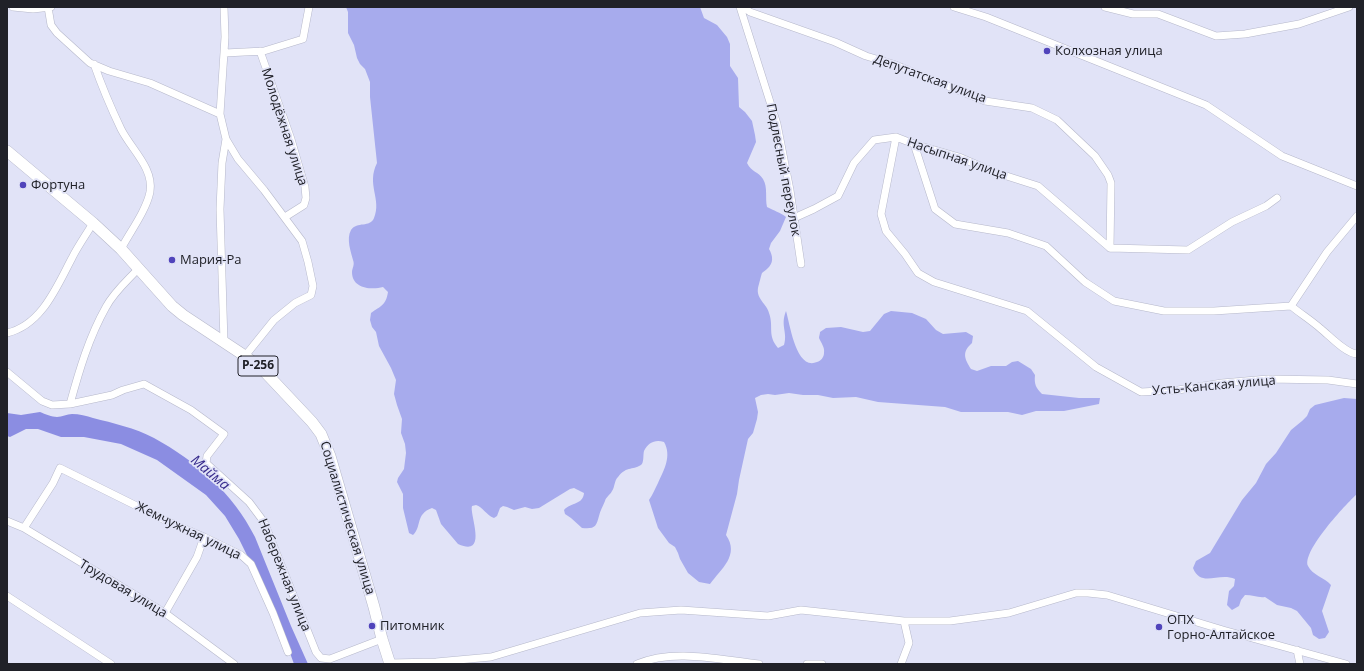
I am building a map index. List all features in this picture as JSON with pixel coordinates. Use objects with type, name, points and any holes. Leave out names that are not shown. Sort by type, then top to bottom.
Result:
[{"type":"main road","name":"Социалистическая улица","points":[[7,151],[93,223],[121,249],[172,306],[264,371],[312,422],[324,440],[330,456],[390,663]]},
{"type":"street","points":[[13,7],[33,9],[51,7]]},
{"type":"street","points":[[48,7],[52,25],[57,34],[90,63],[110,71],[150,82],[220,114]]},
{"type":"street","points":[[224,7],[224,53],[220,114],[226,139],[238,159],[286,217],[302,241],[308,262],[312,286],[311,295],[295,303],[274,320],[244,356]]},
{"type":"street","points":[[224,53],[260,51],[303,39],[309,7]]},
{"type":"street","name":"Подлесный переулок","points":[[742,7],[777,124],[790,190],[801,264]]},
{"type":"street","name":"Депутатская улица","points":[[742,7],[750,12],[835,42],[866,56],[893,64],[985,101],[1032,108],[1057,120],[1095,156],[1112,183],[1110,248]]},
{"type":"street","points":[[954,7],[986,17],[1206,105],[1282,156],[1357,186]]},
{"type":"street","points":[[1104,7],[1133,14],[1158,14],[1216,36],[1245,34],[1299,24],[1350,7]]},
{"type":"street","name":"Молодёжная улица","points":[[260,51],[291,139],[305,187],[306,198],[304,205],[286,217]]},
{"type":"street","points":[[94,64],[102,88],[122,131],[147,169],[150,183],[147,202],[121,249]]},
{"type":"street","name":"Насыпная улица","points":[[794,218],[838,196],[854,163],[874,140],[896,137],[914,144],[959,157],[994,172],[1038,186],[1110,248]]},
{"type":"street","name":"Усть-Канская улица","points":[[896,137],[881,214],[886,231],[918,273],[934,282],[1026,311],[1096,367],[1141,392],[1178,390],[1222,383],[1268,379],[1328,380],[1357,384]]},
{"type":"street","points":[[224,343],[220,209],[222,163],[226,139]]},
{"type":"street","points":[[914,144],[935,209],[955,224],[1008,233],[1046,246],[1085,282],[1114,302],[1164,311],[1214,312],[1291,306],[1339,344],[1356,352]]},
{"type":"street","points":[[222,163],[228,159],[238,159]]},
{"type":"street","points":[[1110,248],[1188,250],[1232,222],[1261,208],[1277,198]]},
{"type":"street","points":[[1291,306],[1327,252],[1357,216]]},
{"type":"street","points":[[7,333],[13,332],[28,323],[41,311],[53,295],[77,248],[93,223]]},
{"type":"street","points":[[70,404],[83,360],[106,306],[119,289],[138,269]]},
{"type":"street","name":"Набережная улица","points":[[7,372],[42,401],[52,404],[70,404],[112,395],[144,384],[191,410],[224,434],[207,456],[206,463],[249,502],[264,522],[316,652],[321,658],[330,659],[382,639]]},
{"type":"street","name":"Жемчужная улица","points":[[24,528],[53,483],[60,468],[171,523],[241,555],[251,564],[271,607],[288,652]]},
{"type":"street","name":"Трудовая улица","points":[[7,521],[24,528],[165,613],[234,664]]},
{"type":"street","points":[[165,613],[197,557],[204,537]]},
{"type":"street","points":[[390,663],[459,662],[491,657],[640,613],[681,610],[768,616],[801,610],[904,621],[950,621],[1009,613],[1076,593],[1088,593],[1107,595],[1144,605],[1223,630],[1346,664]]},
{"type":"street","points":[[7,596],[111,664]]},
{"type":"street","points":[[901,664],[909,643],[904,621]]},
{"type":"street","points":[[1297,650],[1300,664]]},
{"type":"street","points":[[637,664],[656,658],[674,656],[759,664]]},
{"type":"street","points":[[806,664],[822,664]]},
{"type":"shaded area","points":[[346,7],[700,7],[704,18],[717,25],[727,37],[730,44],[730,66],[738,78],[739,107],[752,121],[756,142],[747,163],[751,169],[761,176],[765,182],[767,207],[786,217],[780,231],[771,243],[769,249],[772,262],[762,273],[758,288],[760,298],[769,313],[773,339],[778,348],[784,345],[784,316],[786,311],[795,345],[804,360],[810,363],[821,360],[823,357],[824,349],[819,337],[820,332],[826,328],[841,327],[863,332],[870,331],[884,314],[891,311],[912,313],[926,319],[936,330],[943,334],[966,332],[973,336],[972,343],[965,352],[967,362],[971,369],[977,371],[991,366],[1006,366],[1012,362],[1018,361],[1031,369],[1035,375],[1036,386],[1042,394],[1079,398],[1100,398],[1099,404],[1064,411],[1036,411],[1022,415],[1008,412],[961,412],[945,407],[878,402],[856,397],[833,398],[818,395],[789,393],[761,395],[755,398],[758,412],[757,419],[753,433],[748,439],[737,494],[726,535],[730,542],[730,555],[724,567],[710,584],[699,582],[688,573],[675,547],[669,543],[658,528],[649,500],[665,468],[667,452],[664,442],[661,441],[650,443],[644,451],[642,464],[627,469],[621,473],[600,512],[596,525],[592,528],[582,528],[565,514],[564,510],[567,507],[579,502],[583,497],[584,493],[574,488],[539,508],[532,509],[525,507],[514,510],[503,506],[494,518],[478,506],[472,506],[476,533],[473,545],[467,547],[458,544],[441,524],[436,510],[432,508],[421,517],[416,532],[413,535],[409,533],[403,508],[403,494],[397,482],[404,469],[406,453],[405,444],[401,433],[402,419],[394,394],[396,380],[379,346],[376,332],[372,327],[370,320],[371,313],[384,303],[388,292],[383,287],[368,288],[359,285],[355,282],[352,272],[354,263],[349,245],[349,237],[351,230],[354,227],[370,223],[374,218],[376,204],[373,178],[377,163],[370,97],[370,82],[365,69],[357,58],[354,45],[348,33],[348,12]]},
{"type":"shaded area","points":[[1344,398],[1357,399],[1357,494],[1326,528],[1318,539],[1308,559],[1308,566],[1310,569],[1331,585],[1322,611],[1329,632],[1325,638],[1319,639],[1313,635],[1311,628],[1297,611],[1277,605],[1265,597],[1245,595],[1239,606],[1232,610],[1227,605],[1229,591],[1234,586],[1235,579],[1229,577],[1201,577],[1196,574],[1193,568],[1196,561],[1210,553],[1242,500],[1256,483],[1266,464],[1276,453],[1291,430],[1307,416],[1310,409],[1315,405]]},
{"type":"shaded area","points":[[40,412],[55,417],[68,414],[83,415],[139,431],[154,438],[184,457],[212,480],[236,506],[255,537],[308,664],[294,664],[275,612],[239,539],[225,516],[206,495],[157,460],[121,444],[84,437],[61,437],[38,429],[26,429],[10,437],[7,436],[7,413],[21,415]]},
{"type":"place","name":"Колхозная улица","points":[[1047,51]]},
{"type":"place","name":"Фортуна","points":[[23,185]]},
{"type":"place","name":"Мария-Ра","points":[[172,260]]},
{"type":"place","name":"Питомник","points":[[372,626]]},
{"type":"place","name":"ОПХ Горно-Алтайское","points":[[1159,627]]},
{"type":"water label","name":"Майма","points":[[210,473]]}]
